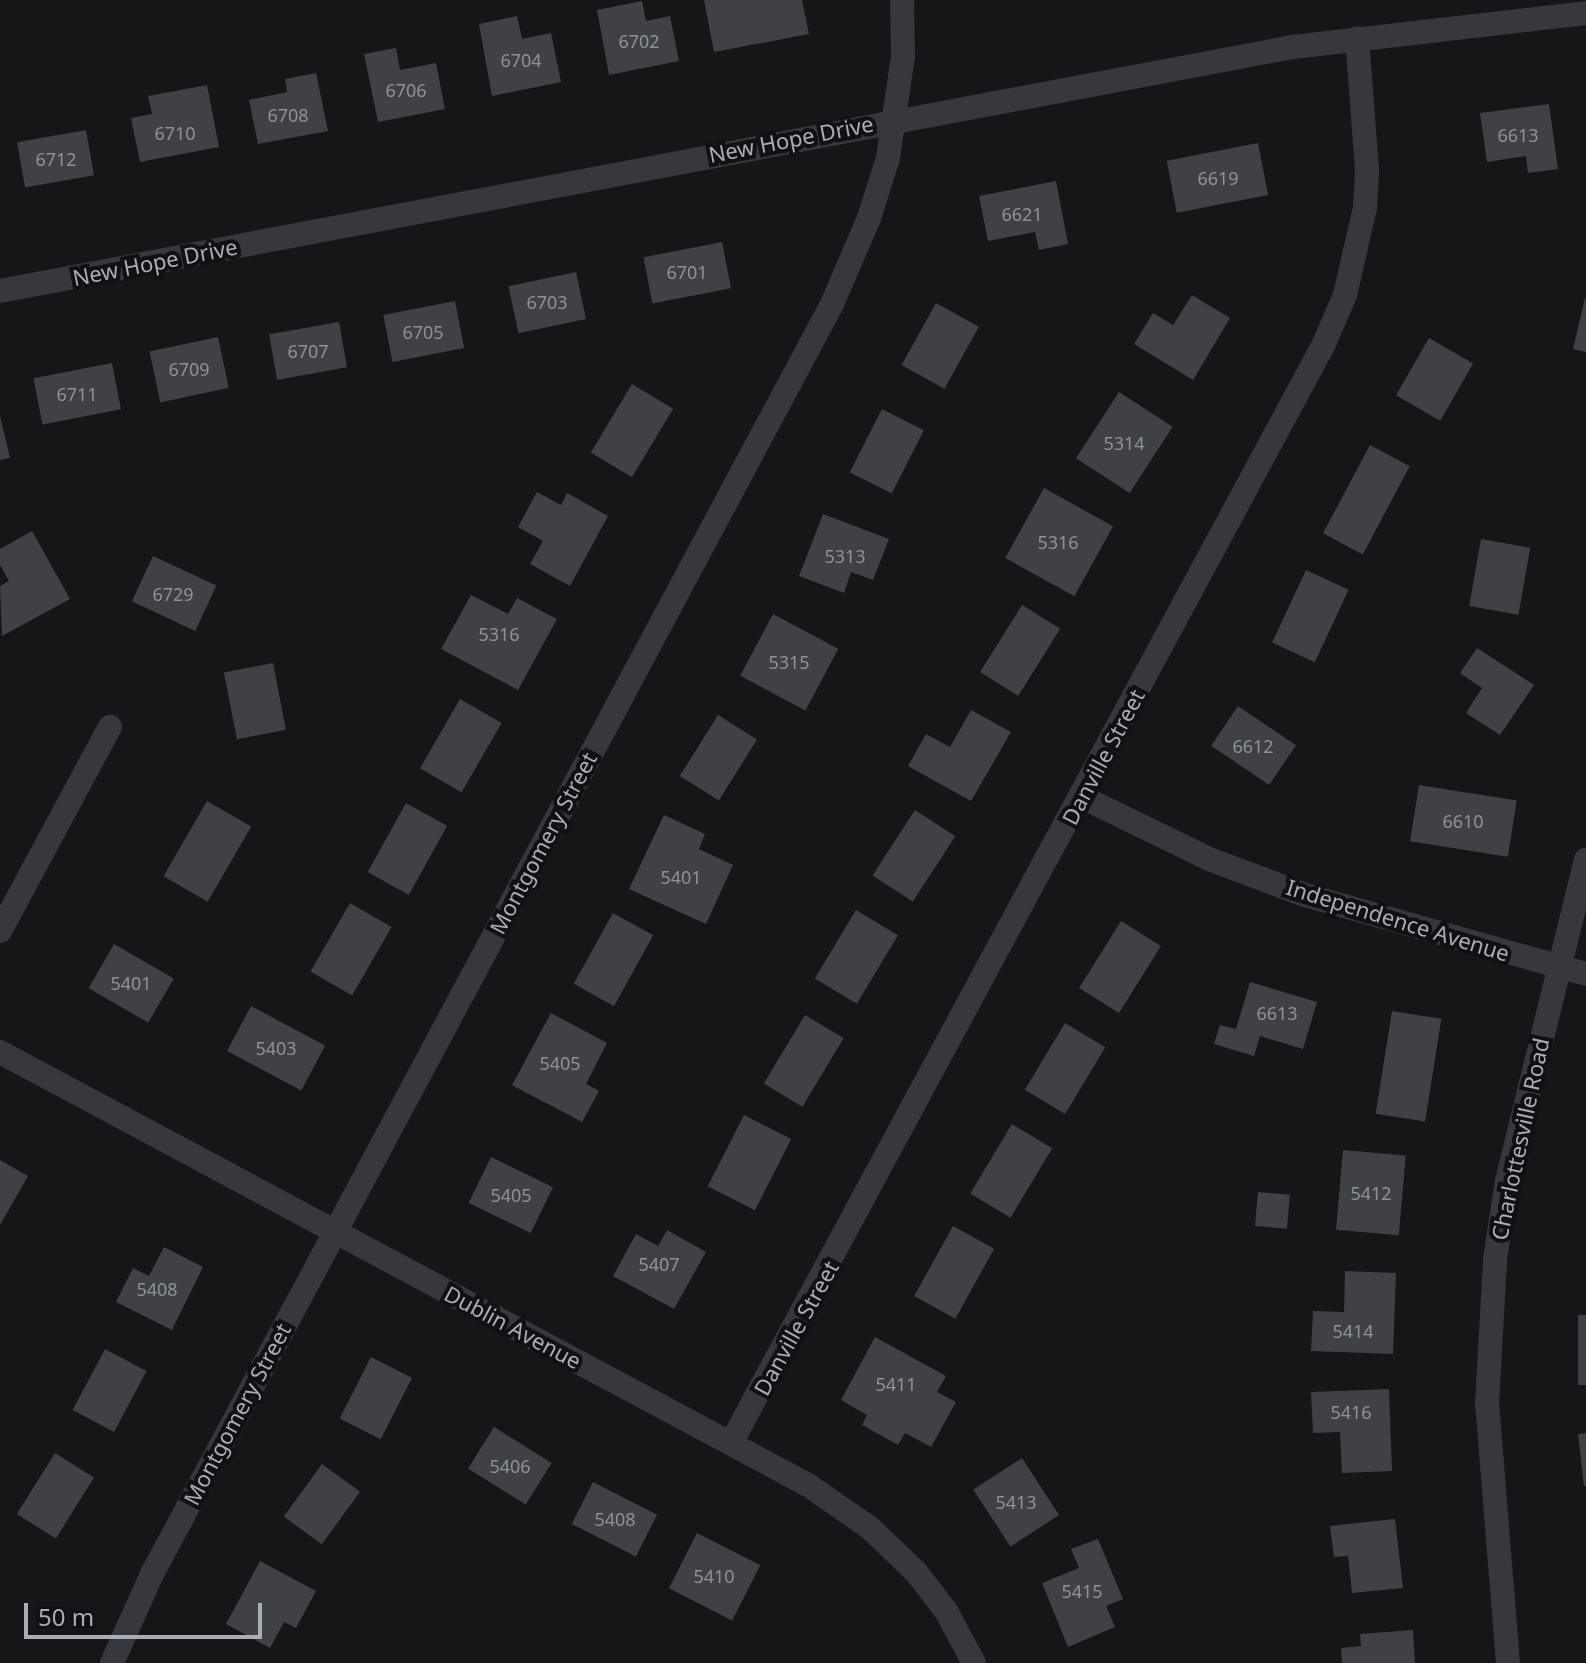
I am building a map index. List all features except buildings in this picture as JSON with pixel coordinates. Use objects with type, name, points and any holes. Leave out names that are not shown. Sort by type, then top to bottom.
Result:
[{"type":"street","name":"Montgomery Street","points":[[112,1663],[152,1574],[832,304],[869,218],[896,119],[902,0]]},
{"type":"street","name":"New Hope Drive","points":[[0,291],[896,119],[1357,38],[1586,13]]},
{"type":"street","name":"Danville Street","points":[[731,1443],[1323,346],[1345,295],[1363,221],[1367,170],[1357,38]]},
{"type":"street","points":[[0,931],[110,727]]},
{"type":"street","name":"Independence Avenue","points":[[1082,797],[1209,859],[1305,895],[1586,974]]},
{"type":"street","name":"Charlottesville Road","points":[[1508,1663],[1490,1471],[1488,1337],[1507,1181],[1586,860]]},
{"type":"street","name":"Dublin Avenue","points":[[0,1052],[808,1485],[870,1528],[916,1572],[974,1663]]}]
